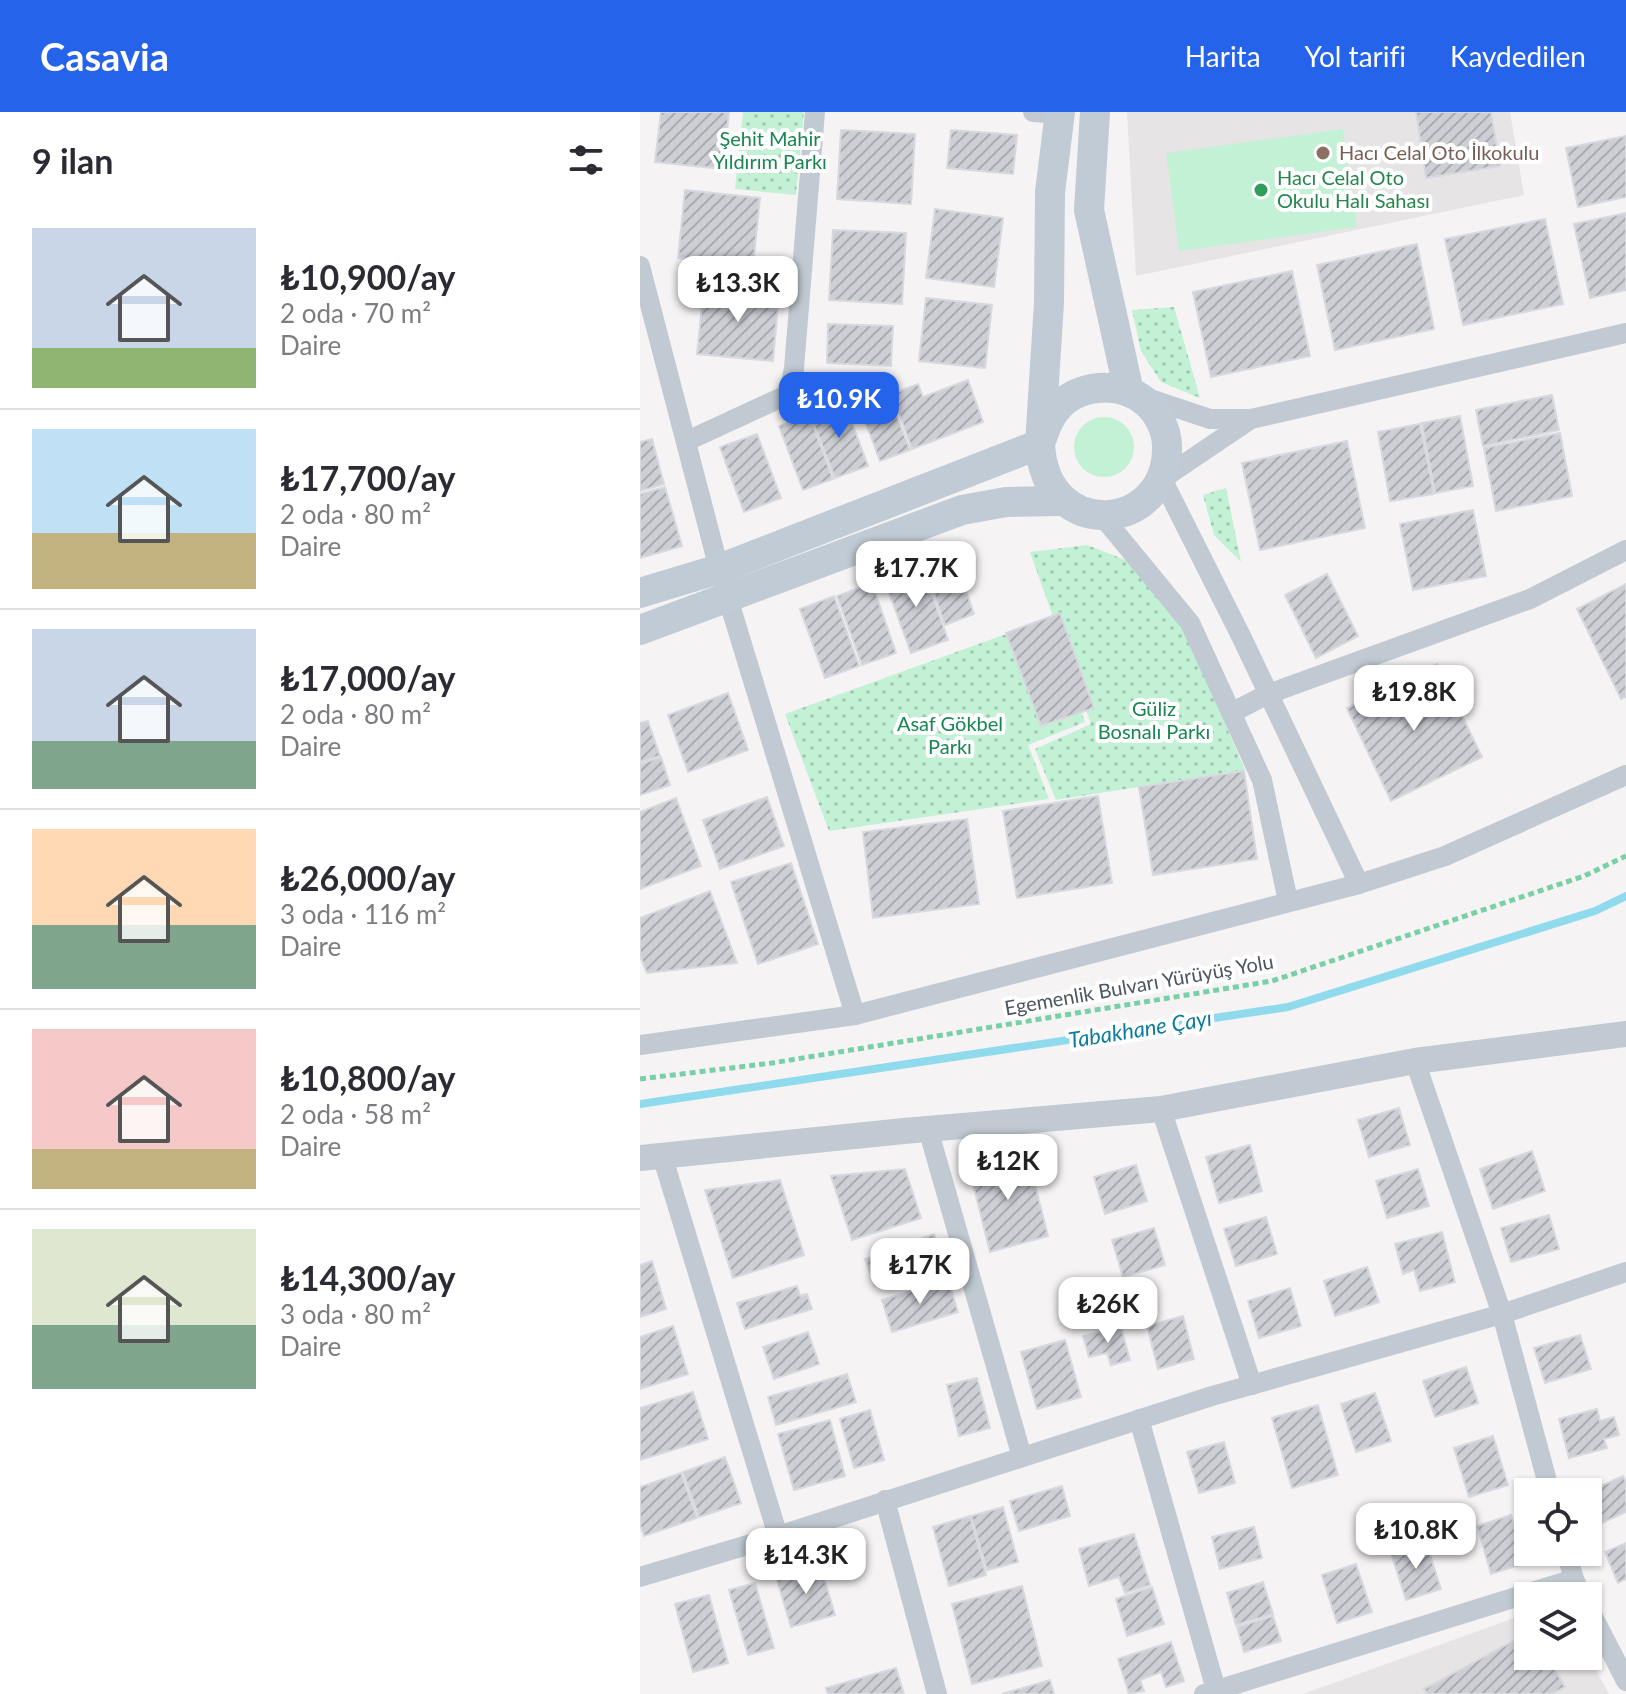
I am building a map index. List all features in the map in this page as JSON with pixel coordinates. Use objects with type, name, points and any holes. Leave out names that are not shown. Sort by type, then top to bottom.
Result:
[{"type":"main road","points":[[1095,112],[1089,210],[1129,392]]},
{"type":"main road","points":[[1040,444],[1056,408],[1090,388],[1110,387],[1129,392],[1147,403],[1160,419],[1167,438],[1167,459],[1162,479],[1152,494],[1120,514],[1102,516],[1081,512],[1063,501],[1049,485],[1041,465],[1040,444],[1049,303],[1051,113]]},
{"type":"main road","points":[[640,593],[719,569],[1040,444]]},
{"type":"main road","points":[[640,630],[962,510],[1006,502],[1063,501]]},
{"type":"street","points":[[687,441],[789,394],[794,368],[815,112]]},
{"type":"street","points":[[640,266],[719,569],[855,1015]]},
{"type":"street","points":[[1129,392],[1210,419],[1251,419],[1626,333]]},
{"type":"street","points":[[1251,419],[1162,479],[1359,884]]},
{"type":"street","points":[[1102,516],[1190,623],[1262,780],[1288,901]]},
{"type":"street","points":[[1231,713],[1268,694],[1530,599],[1626,550]]},
{"type":"street","points":[[640,1045],[855,1015],[1359,884],[1445,856],[1626,775]]},
{"type":"street","points":[[778,1536],[651,1156],[1161,1109],[1415,1061],[1626,1034]]},
{"type":"street","points":[[1415,1061],[1502,1314],[1546,1478]]},
{"type":"street","points":[[1161,1109],[1252,1385]]},
{"type":"street","points":[[928,1129],[1022,1457]]},
{"type":"street","points":[[640,1577],[778,1536],[1139,1419],[1502,1314],[1626,1272]]},
{"type":"street","points":[[1139,1419],[1210,1692],[1514,1606]]},
{"type":"street","points":[[885,1500],[937,1694]]},
{"type":"street","points":[[1602,1634],[1626,1681]]},
{"type":"path","name":"Egemenlik Bulvarı Yürüyüş Yolu","points":[[640,1079],[788,1060],[1272,981],[1584,876],[1626,856]]},
{"type":"shaded area","name":"Hacı Celal Oto İlkokulu","points":[[1127,112],[1510,112],[1524,195],[1136,276]]},
{"type":"shaded area","points":[[1514,1618],[1514,1670],[1596,1670],[1609,1694],[1303,1694]]},
{"type":"green space","name":"Şehit Mahir Yıldırım Parkı","points":[[743,112],[804,112],[796,195],[735,189]]},
{"type":"green space","name":"Hacı Celal Oto Okulu Halı Sahası","points":[[1343,129],[1357,227],[1179,251],[1166,153]]},
{"type":"green space","points":[[1174,307],[1200,398],[1161,382],[1141,351],[1132,310]]},
{"type":"green space","points":[[1104,417],[1115,419],[1125,426],[1132,436],[1132,458],[1125,468],[1115,475],[1104,477],[1093,475],[1083,468],[1076,458],[1074,447],[1076,436],[1083,426],[1093,419]]},
{"type":"green space","points":[[1226,488],[1241,562],[1214,535],[1203,495]]},
{"type":"green space","name":"Güliz Bosnalı Parkı","points":[[1087,545],[1136,564],[1183,626],[1245,770],[1056,800],[1035,749],[1091,724],[1030,552]]},
{"type":"green space","name":"Asaf Gökbel Parkı","points":[[1048,619],[1085,722],[1028,745],[1049,799],[829,831],[785,714]]},
{"type":"building","points":[[661,112],[729,112],[723,169],[655,162]]},
{"type":"building","points":[[1416,112],[1491,112],[1500,166],[1426,178]]},
{"type":"building","points":[[841,130],[915,134],[911,204],[837,199]]},
{"type":"building","points":[[951,130],[1017,135],[1013,174],[947,168]]},
{"type":"building","points":[[1626,136],[1626,197],[1578,207],[1566,148]]},
{"type":"building","points":[[685,190],[760,198],[753,266],[678,258]]},
{"type":"building","points":[[935,209],[1003,218],[994,287],[926,278]]},
{"type":"building","points":[[1626,213],[1626,290],[1590,298],[1574,224]]},
{"type":"building","points":[[1545,219],[1563,304],[1463,325],[1445,239]]},
{"type":"building","points":[[833,230],[906,233],[902,304],[829,300]]},
{"type":"building","points":[[1417,244],[1434,329],[1335,350],[1317,265]]},
{"type":"building","points":[[1292,271],[1310,356],[1211,377],[1193,292]]},
{"type":"building","points":[[704,286],[779,294],[773,361],[697,354]]},
{"type":"building","points":[[926,298],[992,305],[985,368],[919,361]]},
{"type":"building","points":[[828,324],[893,326],[891,366],[827,363]]},
{"type":"building","points":[[968,380],[983,422],[912,449],[892,394],[918,384],[923,397]]},
{"type":"building","points":[[885,386],[910,450],[880,461],[856,397]]},
{"type":"building","points":[[1552,395],[1559,430],[1483,446],[1476,410]]},
{"type":"building","points":[[844,401],[868,466],[835,478],[810,414]]},
{"type":"building","points":[[809,415],[833,479],[803,490],[779,426]]},
{"type":"building","points":[[1460,416],[1473,486],[1435,493],[1422,423]]},
{"type":"building","points":[[1420,424],[1434,494],[1390,501],[1378,432]]},
{"type":"building","points":[[1560,433],[1572,496],[1496,511],[1484,448]]},
{"type":"building","points":[[757,434],[781,498],[744,512],[720,447]]},
{"type":"building","points":[[652,439],[664,484],[640,491],[640,442]]},
{"type":"building","points":[[1347,441],[1365,528],[1260,550],[1242,463]]},
{"type":"building","points":[[665,487],[682,546],[640,558],[640,494]]},
{"type":"building","points":[[1473,510],[1486,576],[1413,590],[1400,524]]},
{"type":"building","points":[[953,554],[974,614],[945,625],[924,565]]},
{"type":"building","points":[[922,566],[948,640],[911,653],[884,579]]},
{"type":"building","points":[[1327,574],[1358,636],[1316,658],[1285,595]]},
{"type":"building","points":[[872,583],[896,653],[862,665],[837,596]]},
{"type":"building","points":[[1626,584],[1626,697],[1621,699],[1577,609]]},
{"type":"building","points":[[834,596],[859,666],[825,678],[800,609]]},
{"type":"building","points":[[1060,613],[1094,708],[1041,726],[1006,633]]},
{"type":"building","points":[[1437,664],[1482,757],[1391,801],[1347,708]]},
{"type":"building","points":[[728,693],[748,750],[688,772],[668,715]]},
{"type":"building","points":[[648,721],[660,756],[640,762],[640,723]]},
{"type":"building","points":[[661,757],[670,785],[640,795],[640,764]]},
{"type":"building","points":[[1244,771],[1257,859],[1153,875],[1139,787]]},
{"type":"building","points":[[1098,796],[1112,883],[1017,898],[1003,811]]},
{"type":"building","points":[[767,797],[784,846],[720,869],[703,820]]},
{"type":"building","points":[[676,798],[701,866],[640,889],[640,812]]},
{"type":"building","points":[[967,819],[979,904],[873,918],[863,832]]},
{"type":"building","points":[[791,863],[818,944],[758,964],[731,882]]},
{"type":"building","points":[[710,891],[737,963],[647,973],[640,956],[640,918]]},
{"type":"building","points":[[1399,1108],[1410,1145],[1369,1157],[1358,1120]]},
{"type":"building","points":[[1250,1145],[1262,1191],[1219,1203],[1206,1157]]},
{"type":"building","points":[[1532,1151],[1545,1191],[1493,1209],[1480,1169]]},
{"type":"building","points":[[1027,1153],[1048,1236],[990,1252],[969,1168]]},
{"type":"building","points":[[1136,1165],[1147,1201],[1105,1214],[1094,1177]]},
{"type":"building","points":[[905,1169],[921,1218],[852,1240],[831,1176]]},
{"type":"building","points":[[1418,1169],[1429,1206],[1387,1218],[1376,1181]]},
{"type":"building","points":[[780,1180],[804,1255],[733,1278],[705,1190]]},
{"type":"building","points":[[1549,1215],[1559,1249],[1511,1262],[1501,1228]]},
{"type":"building","points":[[1266,1217],[1277,1254],[1236,1266],[1224,1229]]},
{"type":"building","points":[[1154,1228],[1165,1265],[1123,1277],[1112,1240]]},
{"type":"building","points":[[1442,1232],[1455,1282],[1420,1291],[1414,1270],[1403,1274],[1395,1244]]},
{"type":"building","points":[[934,1234],[944,1261],[875,1286],[865,1259]]},
{"type":"building","points":[[652,1261],[666,1309],[640,1317],[640,1265]]},
{"type":"building","points":[[1367,1267],[1379,1302],[1335,1316],[1324,1281]]},
{"type":"building","points":[[948,1280],[958,1312],[892,1332],[882,1300]]},
{"type":"building","points":[[797,1286],[800,1296],[807,1294],[812,1309],[745,1329],[737,1303]]},
{"type":"building","points":[[1290,1288],[1301,1326],[1259,1338],[1248,1301]]},
{"type":"building","points":[[1183,1316],[1194,1359],[1158,1369],[1147,1326]]},
{"type":"building","points":[[673,1326],[688,1374],[640,1389],[640,1337]]},
{"type":"building","points":[[1121,1327],[1130,1360],[1111,1365],[1107,1353],[1089,1357],[1083,1336]]},
{"type":"building","points":[[808,1332],[819,1364],[774,1379],[763,1347]]},
{"type":"building","points":[[1580,1335],[1591,1369],[1545,1383],[1534,1348]]},
{"type":"building","points":[[1065,1340],[1081,1397],[1037,1409],[1021,1352]]},
{"type":"building","points":[[1466,1367],[1478,1403],[1435,1417],[1423,1381]]},
{"type":"building","points":[[847,1374],[856,1402],[776,1425],[768,1397]]},
{"type":"building","points":[[977,1378],[990,1428],[959,1436],[947,1385]]},
{"type":"building","points":[[693,1392],[708,1439],[640,1460],[640,1408]]},
{"type":"building","points":[[1375,1393],[1391,1441],[1356,1452],[1341,1404]]},
{"type":"building","points":[[1318,1405],[1338,1475],[1292,1488],[1272,1418]]},
{"type":"building","points":[[1597,1409],[1600,1421],[1614,1417],[1619,1435],[1604,1439],[1607,1448],[1569,1458],[1559,1419]]},
{"type":"building","points":[[870,1410],[884,1460],[854,1468],[840,1419]]},
{"type":"building","points":[[830,1420],[845,1476],[794,1490],[778,1434]]},
{"type":"building","points":[[1493,1436],[1508,1485],[1469,1497],[1454,1448]]},
{"type":"building","points":[[1224,1442],[1235,1483],[1199,1493],[1187,1452]]},
{"type":"building","points":[[725,1457],[741,1503],[699,1517],[683,1472]]},
{"type":"building","points":[[681,1473],[697,1518],[644,1536],[640,1525],[640,1487]]},
{"type":"building","points":[[1623,1476],[1626,1482],[1626,1512],[1602,1523],[1602,1485]]},
{"type":"building","points":[[1062,1486],[1070,1516],[1019,1531],[1010,1501]]},
{"type":"building","points":[[1003,1507],[1018,1562],[987,1570],[971,1516]]},
{"type":"building","points":[[1511,1515],[1514,1525],[1514,1566],[1516,1566],[1491,1574],[1477,1526]]},
{"type":"building","points":[[970,1516],[986,1575],[949,1586],[933,1527]]},
{"type":"building","points":[[1254,1527],[1262,1558],[1220,1569],[1212,1537]]},
{"type":"building","points":[[1134,1534],[1150,1585],[1125,1593],[1119,1577],[1089,1586],[1079,1549]]},
{"type":"building","points":[[1426,1542],[1441,1589],[1406,1600],[1391,1553]]},
{"type":"building","points":[[1626,1543],[1626,1579],[1618,1583],[1605,1552]]},
{"type":"building","points":[[820,1564],[835,1615],[791,1627],[776,1577]]},
{"type":"building","points":[[1356,1564],[1372,1612],[1337,1623],[1322,1575]]},
{"type":"building","points":[[1263,1582],[1273,1614],[1236,1625],[1227,1593]]},
{"type":"building","points":[[755,1583],[774,1648],[748,1655],[729,1590]]},
{"type":"building","points":[[1022,1586],[1042,1666],[972,1684],[952,1604]]},
{"type":"building","points":[[1152,1587],[1164,1624],[1127,1636],[1116,1599]]},
{"type":"building","points":[[709,1595],[728,1663],[693,1672],[675,1604]]},
{"type":"building","points":[[1273,1616],[1281,1641],[1244,1652],[1237,1627]]},
{"type":"building","points":[[1514,1641],[1514,1670],[1556,1670],[1565,1687],[1552,1694],[1427,1694],[1424,1689]]},
{"type":"building","points":[[1171,1642],[1184,1681],[1166,1687],[1161,1672],[1140,1680],[1144,1691],[1129,1694],[1118,1659]]},
{"type":"building","points":[[896,1668],[904,1694],[828,1694],[826,1688]]},
{"type":"building","points":[[1050,1680],[1054,1694],[1002,1694]]},
{"type":"waterway","name":"Tabakhane Çayı","points":[[640,1104],[1288,1007],[1595,911],[1626,896]]},
{"type":"place","name":"Hacı Celal Oto İlkokulu","points":[[1323,153]]},
{"type":"place","name":"Hacı Celal Oto Okulu Halı Sahası","points":[[1261,190]]}]
